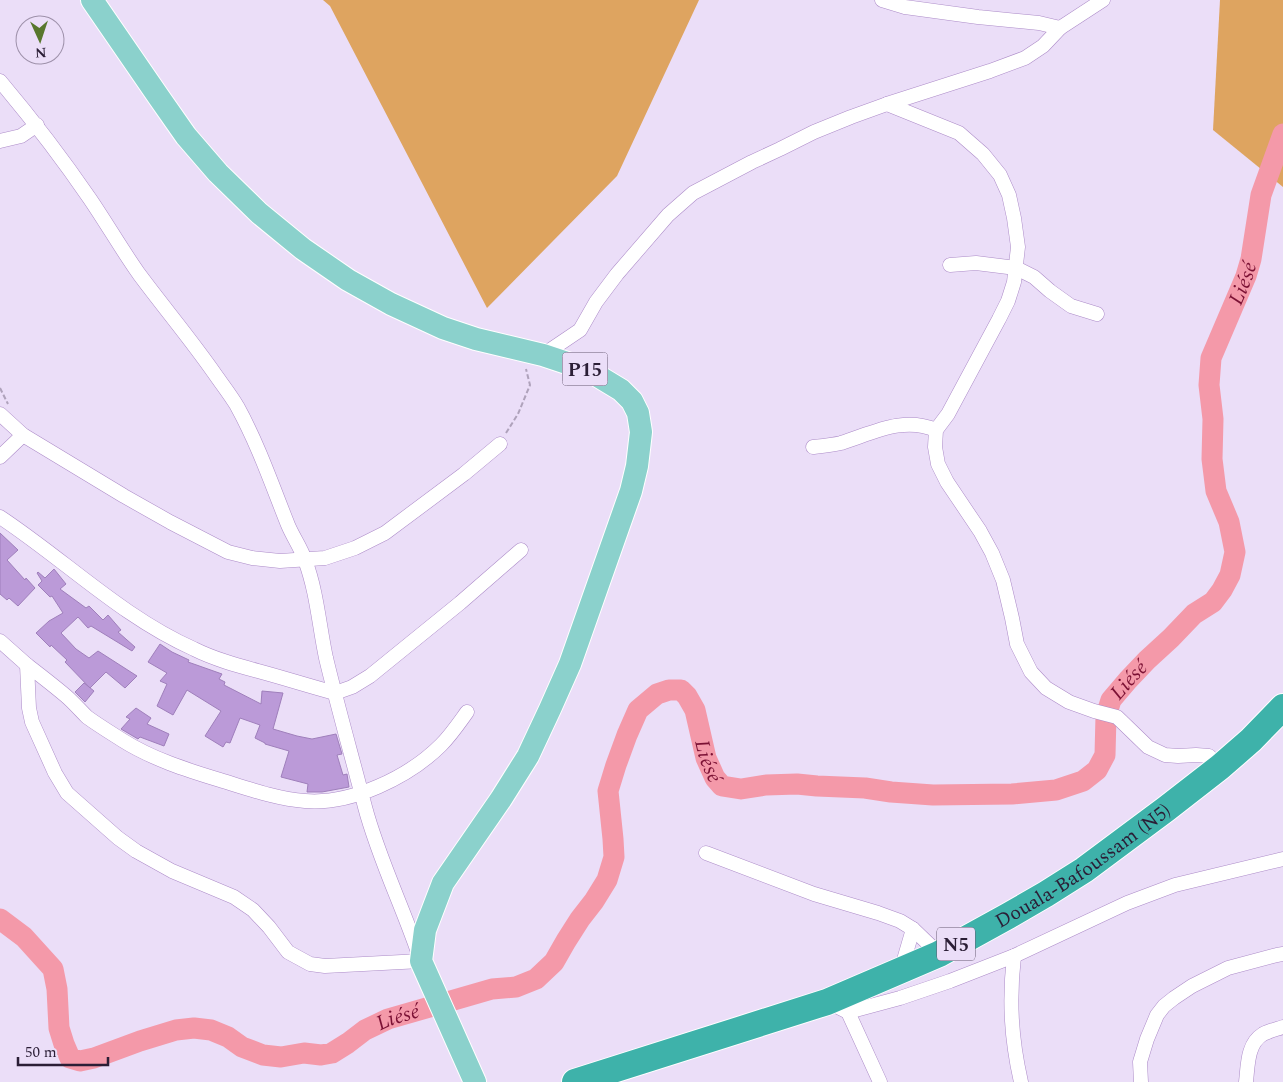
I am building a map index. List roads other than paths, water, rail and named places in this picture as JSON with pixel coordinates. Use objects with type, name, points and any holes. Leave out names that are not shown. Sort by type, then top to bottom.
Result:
[{"type":"highway","name":"Douala-Bafoussam (N5)","points":[[575,1082],[838,1007],[901,970],[939,954],[1024,907],[1084,870],[1220,767],[1251,740],[1283,707]]},
{"type":"main road","name":"P15","points":[[92,0],[186,136],[218,173],[259,213],[303,249],[348,280],[390,304],[451,331],[544,355],[588,370],[620,390],[632,401],[638,413],[641,432],[631,491],[570,664],[528,756],[443,883],[424,930],[421,961]]},
{"type":"main road","points":[[421,961],[475,1082]]},
{"type":"street","points":[[882,0],[905,7],[978,17],[1039,22],[1060,28]]},
{"type":"street","points":[[544,355],[580,330],[596,302],[635,252],[668,215],[694,193],[814,132],[887,104],[1025,58],[1043,46],[1060,28],[1103,0]]},
{"type":"street","points":[[0,80],[37,126],[90,199],[139,273],[196,347],[236,405],[259,452],[289,528],[305,560],[315,595],[335,693],[361,793],[378,851],[411,930],[421,961],[333,966],[310,964],[288,952],[253,910],[234,897],[172,870],[136,851],[124,842],[67,793],[55,773],[32,722],[29,708],[27,665]]},
{"type":"street","points":[[887,104],[958,133],[983,154],[1000,175],[1009,195],[1018,246],[1014,282],[1008,301],[948,414],[936,430],[935,447],[938,464],[947,482],[980,531],[992,553],[1003,580],[1017,644],[1031,672],[1046,688],[1069,702],[1094,711],[1117,716],[1148,747],[1165,755],[1209,756],[1220,767]]},
{"type":"street","points":[[0,141],[21,136],[37,126]]},
{"type":"street","points":[[950,265],[976,263],[1016,268],[1034,277],[1071,306],[1097,314]]},
{"type":"street","points":[[0,414],[23,434],[170,522],[228,552],[252,558],[280,561],[325,558],[355,548],[385,533],[464,474],[500,444]]},
{"type":"street","points":[[814,447],[840,443],[891,427],[911,424],[926,426],[936,430]]},
{"type":"street","points":[[0,458],[23,434]]},
{"type":"street","points":[[0,517],[33,539],[129,612],[171,638],[216,659],[335,693],[352,687],[370,676],[460,603],[521,550]]},
{"type":"street","points":[[0,640],[88,717],[123,741],[158,759],[204,775],[259,792],[304,801],[342,799],[380,785],[423,760],[441,745],[467,712]]},
{"type":"street","points":[[706,853],[814,894],[878,912],[900,921],[913,929],[939,954]]},
{"type":"street","points":[[880,1082],[838,1007],[900,998],[1014,956],[1127,903],[1175,885],[1283,859]]},
{"type":"street","points":[[901,970],[913,929]]},
{"type":"street","points":[[1141,1082],[1140,1062],[1157,1015],[1164,1006],[1192,986],[1228,968],[1283,954]]},
{"type":"street","points":[[1014,956],[1011,1001],[1012,1036],[1021,1082]]},
{"type":"street","points":[[1246,1082],[1248,1058],[1253,1044],[1263,1034],[1283,1027]]},
{"type":"waterway","name":"Liésé","points":[[0,919],[24,937],[53,969],[57,989],[59,1028],[70,1058],[80,1061],[94,1058],[176,1030],[194,1028],[211,1030],[228,1037],[242,1047],[263,1055],[281,1057],[304,1053],[321,1055],[332,1053],[365,1030],[388,1019],[492,989],[516,987],[536,979],[554,962],[580,919],[607,880],[614,857],[608,791],[627,735],[638,710],[657,694],[669,690],[681,690],[687,696],[695,710],[706,758],[715,778],[722,786],[741,789],[766,785],[797,784],[933,795],[1012,794],[1056,790],[1083,781],[1097,770],[1105,755],[1106,716],[1111,700],[1147,660],[1194,614],[1213,602],[1230,575],[1235,552],[1229,522],[1216,491],[1212,459],[1213,419],[1209,385],[1211,358],[1246,276],[1251,259],[1261,195],[1283,134]]}]
